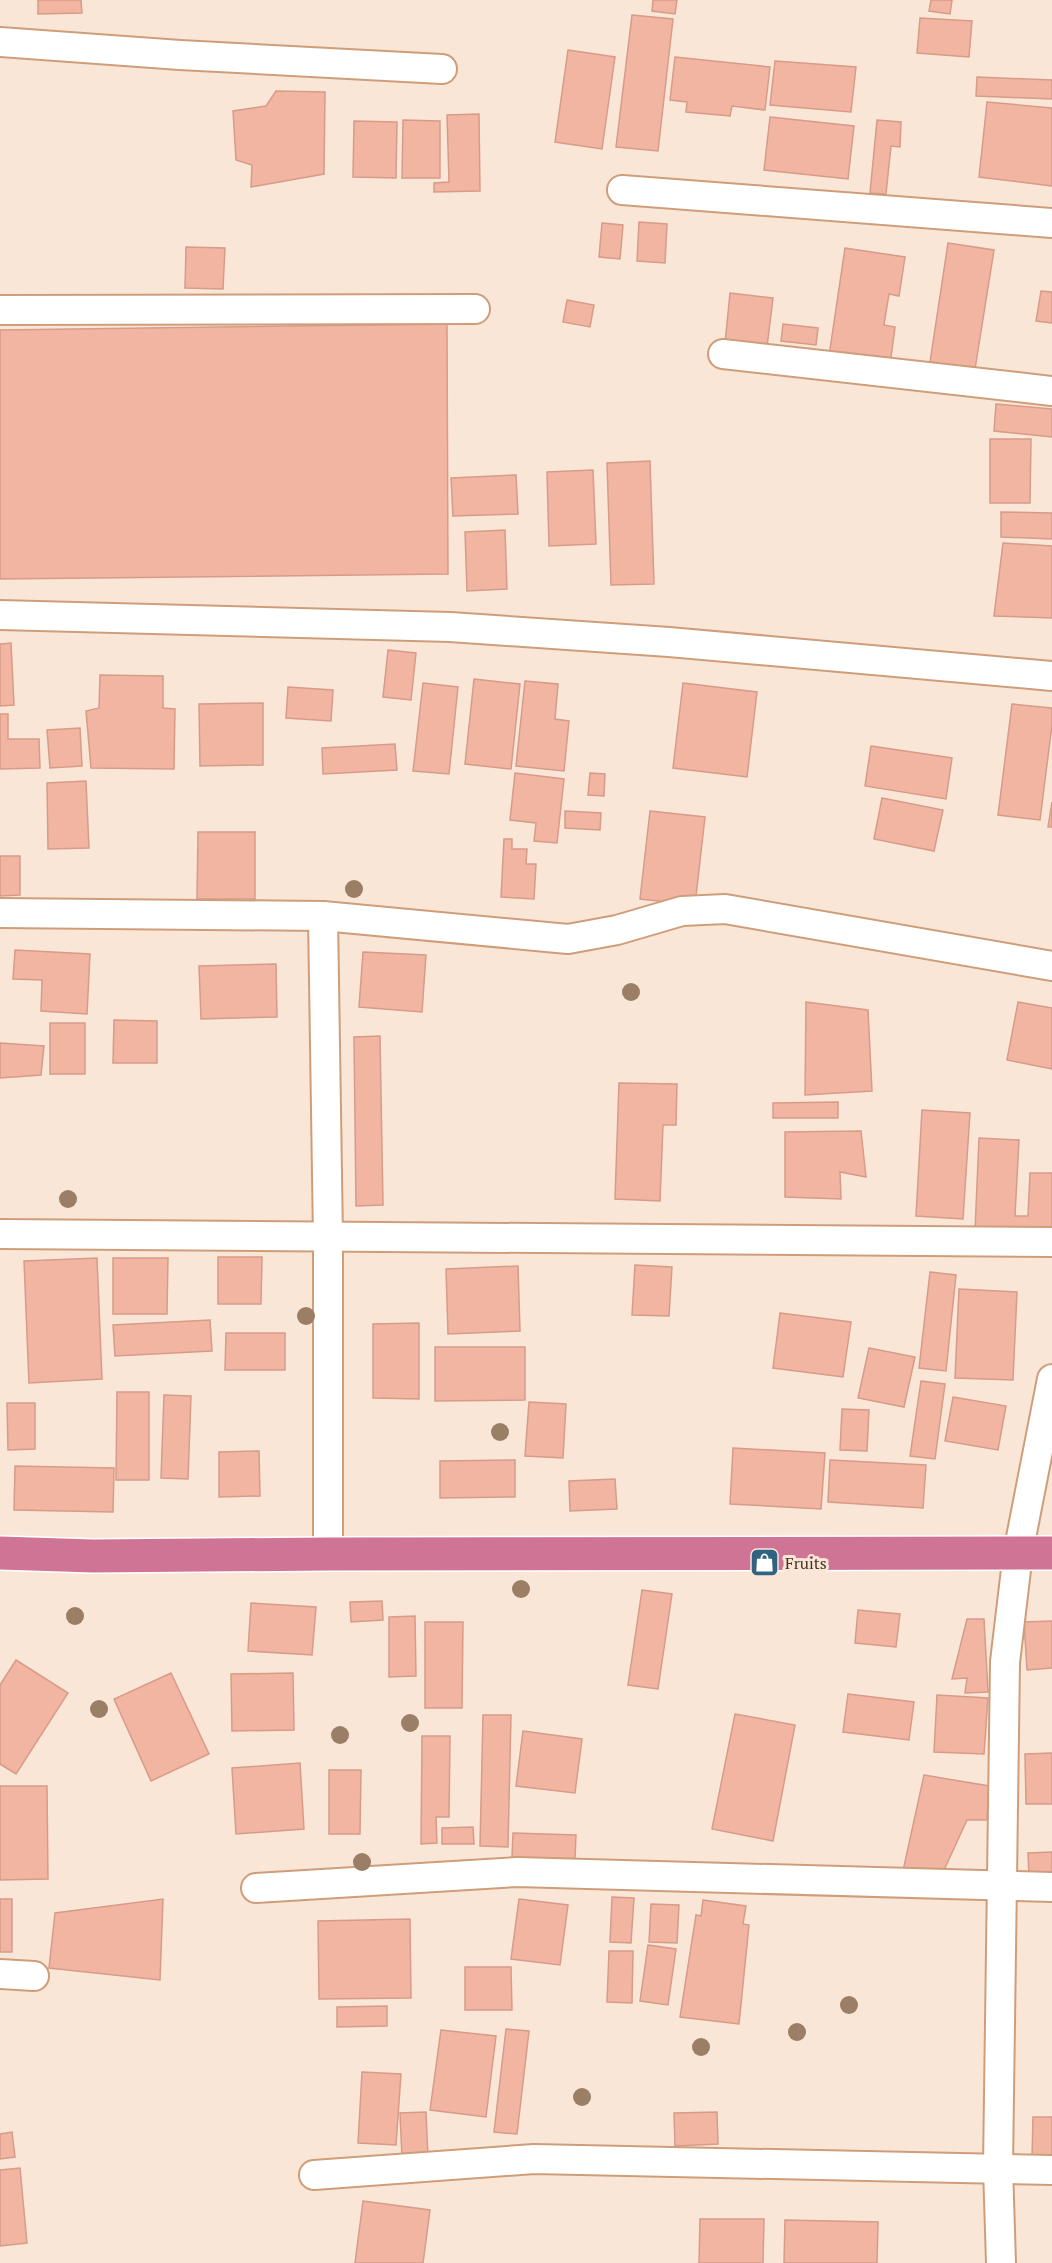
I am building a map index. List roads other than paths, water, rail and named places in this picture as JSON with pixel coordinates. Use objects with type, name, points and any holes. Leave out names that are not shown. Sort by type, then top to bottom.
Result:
[{"type":"highway","points":[[0,1553],[93,1556],[1052,1553]]},
{"type":"street","points":[[0,42],[180,56],[442,69]]},
{"type":"street","points":[[622,190],[1052,223]]},
{"type":"street","points":[[0,310],[475,309]]},
{"type":"street","points":[[723,354],[1052,391]]},
{"type":"street","points":[[0,615],[450,627],[669,642],[1052,676]]},
{"type":"street","points":[[0,913],[322,916],[568,939],[617,930],[682,911],[725,909],[1052,966]]},
{"type":"street","points":[[322,916],[328,1238],[328,1554]]},
{"type":"street","points":[[0,1234],[1052,1242]]},
{"type":"street","points":[[1001,2263],[998,2168],[1005,1662],[1018,1553],[1052,1379]]},
{"type":"street","points":[[255,1888],[517,1872],[1052,1887]]},
{"type":"street","points":[[0,1974],[34,1976]]},
{"type":"street","points":[[314,2175],[534,2159],[1052,2170]]},
{"type":"place","name":"Fruits","points":[[764,1563]]}]
